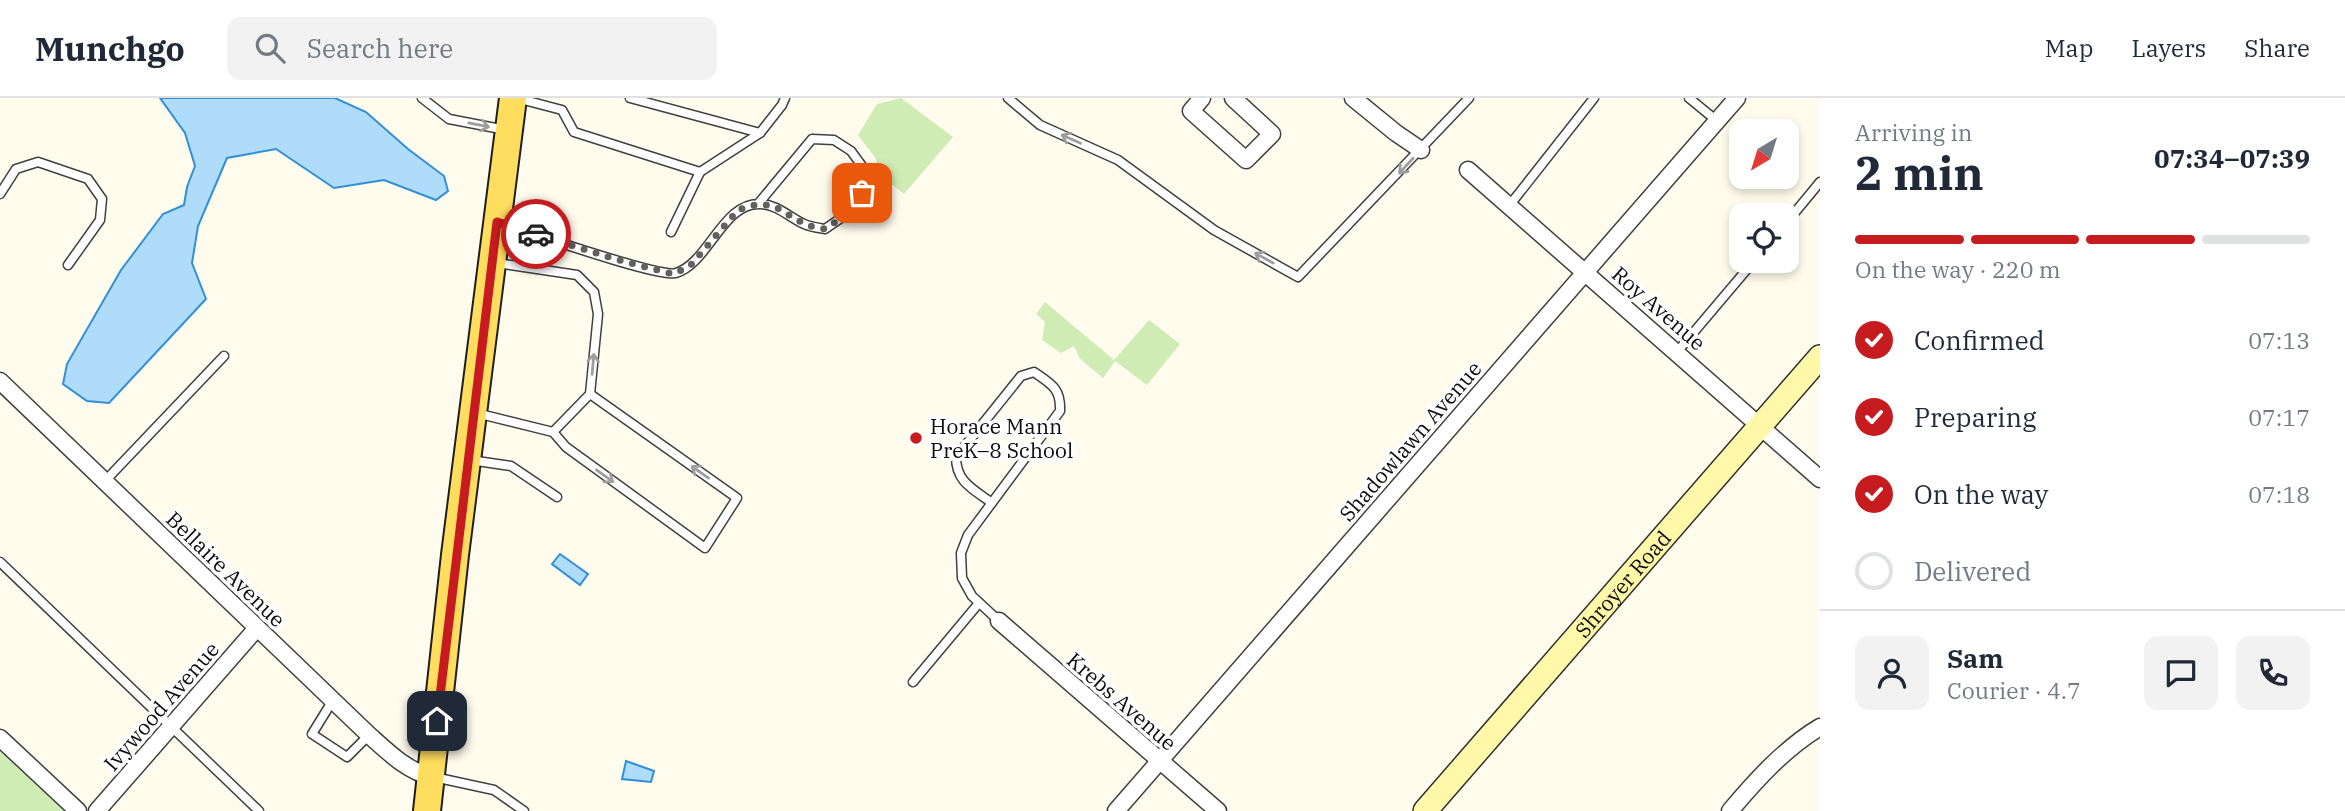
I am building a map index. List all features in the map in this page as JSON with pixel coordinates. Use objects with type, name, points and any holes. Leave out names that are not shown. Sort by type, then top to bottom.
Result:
[{"type":"main road","points":[[427,811],[467,460],[514,98]]},
{"type":"main road","name":"Shroyer Road","points":[[1424,811],[1820,357]]},
{"type":"street","points":[[1202,98],[1191,111],[1246,160],[1272,134],[1233,98]]},
{"type":"street","points":[[1353,98],[1421,150]]},
{"type":"street","name":"Shadowlawn Avenue","points":[[1116,811],[1737,98]]},
{"type":"street","name":"Roy Avenue","points":[[1468,170],[1820,478]]},
{"type":"street","name":"Bellaire Avenue","points":[[0,381],[369,735],[401,763],[419,774],[431,777]]},
{"type":"street","name":"Krebs Avenue","points":[[999,621],[1218,811]]},
{"type":"street","name":"Ivywood Avenue","points":[[97,811],[257,628]]},
{"type":"street","points":[[1730,811],[1773,763],[1820,727]]},
{"type":"street","points":[[0,738],[78,811]]},
{"type":"lane","points":[[422,98],[449,120],[509,131]]},
{"type":"lane","points":[[514,98],[562,110],[574,132],[700,172]]},
{"type":"lane","points":[[630,98],[760,133]]},
{"type":"lane","points":[[671,232],[700,172],[760,133],[785,98]]},
{"type":"lane","points":[[1008,98],[1040,125],[1118,160],[1214,230],[1298,277],[1469,98]]},
{"type":"lane","points":[[1509,206],[1594,98]]},
{"type":"lane","points":[[1689,98],[1717,121]]},
{"type":"lane","points":[[497,222],[673,274],[690,266],[738,210],[758,204],[774,206],[806,225],[825,229],[841,218],[862,193],[862,166],[851,150],[834,139],[813,139],[758,204]]},
{"type":"lane","points":[[0,194],[16,169],[38,162],[88,179],[102,199],[100,220],[68,265]]},
{"type":"lane","points":[[1799,207],[1820,182]]},
{"type":"lane","points":[[492,262],[577,275],[594,292],[598,314],[590,394],[553,432]]},
{"type":"lane","points":[[1678,352],[1744,273]]},
{"type":"lane","points":[[105,481],[224,356]]},
{"type":"lane","points":[[992,503],[965,484],[956,470],[956,457],[1021,376],[1034,372],[1052,384],[1061,397],[1060,411],[992,503],[968,535],[961,553],[962,578],[972,596],[999,621]]},
{"type":"lane","points":[[473,412],[553,432],[566,447],[705,548],[737,498],[590,394]]},
{"type":"lane","points":[[467,460],[511,466],[557,497]]},
{"type":"lane","points":[[0,562],[259,811]]},
{"type":"lane","points":[[913,682],[979,603]]},
{"type":"lane","points":[[333,700],[312,734],[347,757],[369,735]]},
{"type":"lane","points":[[431,777],[494,790],[524,811]]},
{"type":"green space","points":[[901,98],[953,137],[904,194],[879,174],[876,159],[858,135],[877,104]]},
{"type":"green space","points":[[1045,302],[1114,360],[1149,320],[1180,344],[1147,385],[1115,361],[1103,378],[1080,359],[1074,346],[1061,353],[1042,340],[1045,322],[1036,314]]},
{"type":"green space","points":[[0,738],[78,811],[0,811]]},
{"type":"water","points":[[160,98],[335,98],[366,112],[444,176],[448,191],[436,200],[384,180],[334,188],[276,149],[227,158],[198,226],[192,263],[206,299],[109,403],[87,401],[63,384],[67,364],[121,270],[163,214],[184,205],[195,166],[185,133]]},
{"type":"water","points":[[560,554],[588,574],[580,585],[552,564]]},
{"type":"water","points":[[626,761],[654,771],[651,782],[622,779]]},
{"type":"way so far","points":[[536,234],[673,274],[690,266],[738,210],[758,204],[774,206],[806,225],[825,229],[841,218],[862,193]]},
{"type":"place","name":"Horace Mann PreK–8 School","points":[[916,438]]},
{"type":"route","points":[[437,721],[497,222],[536,234]]}]
